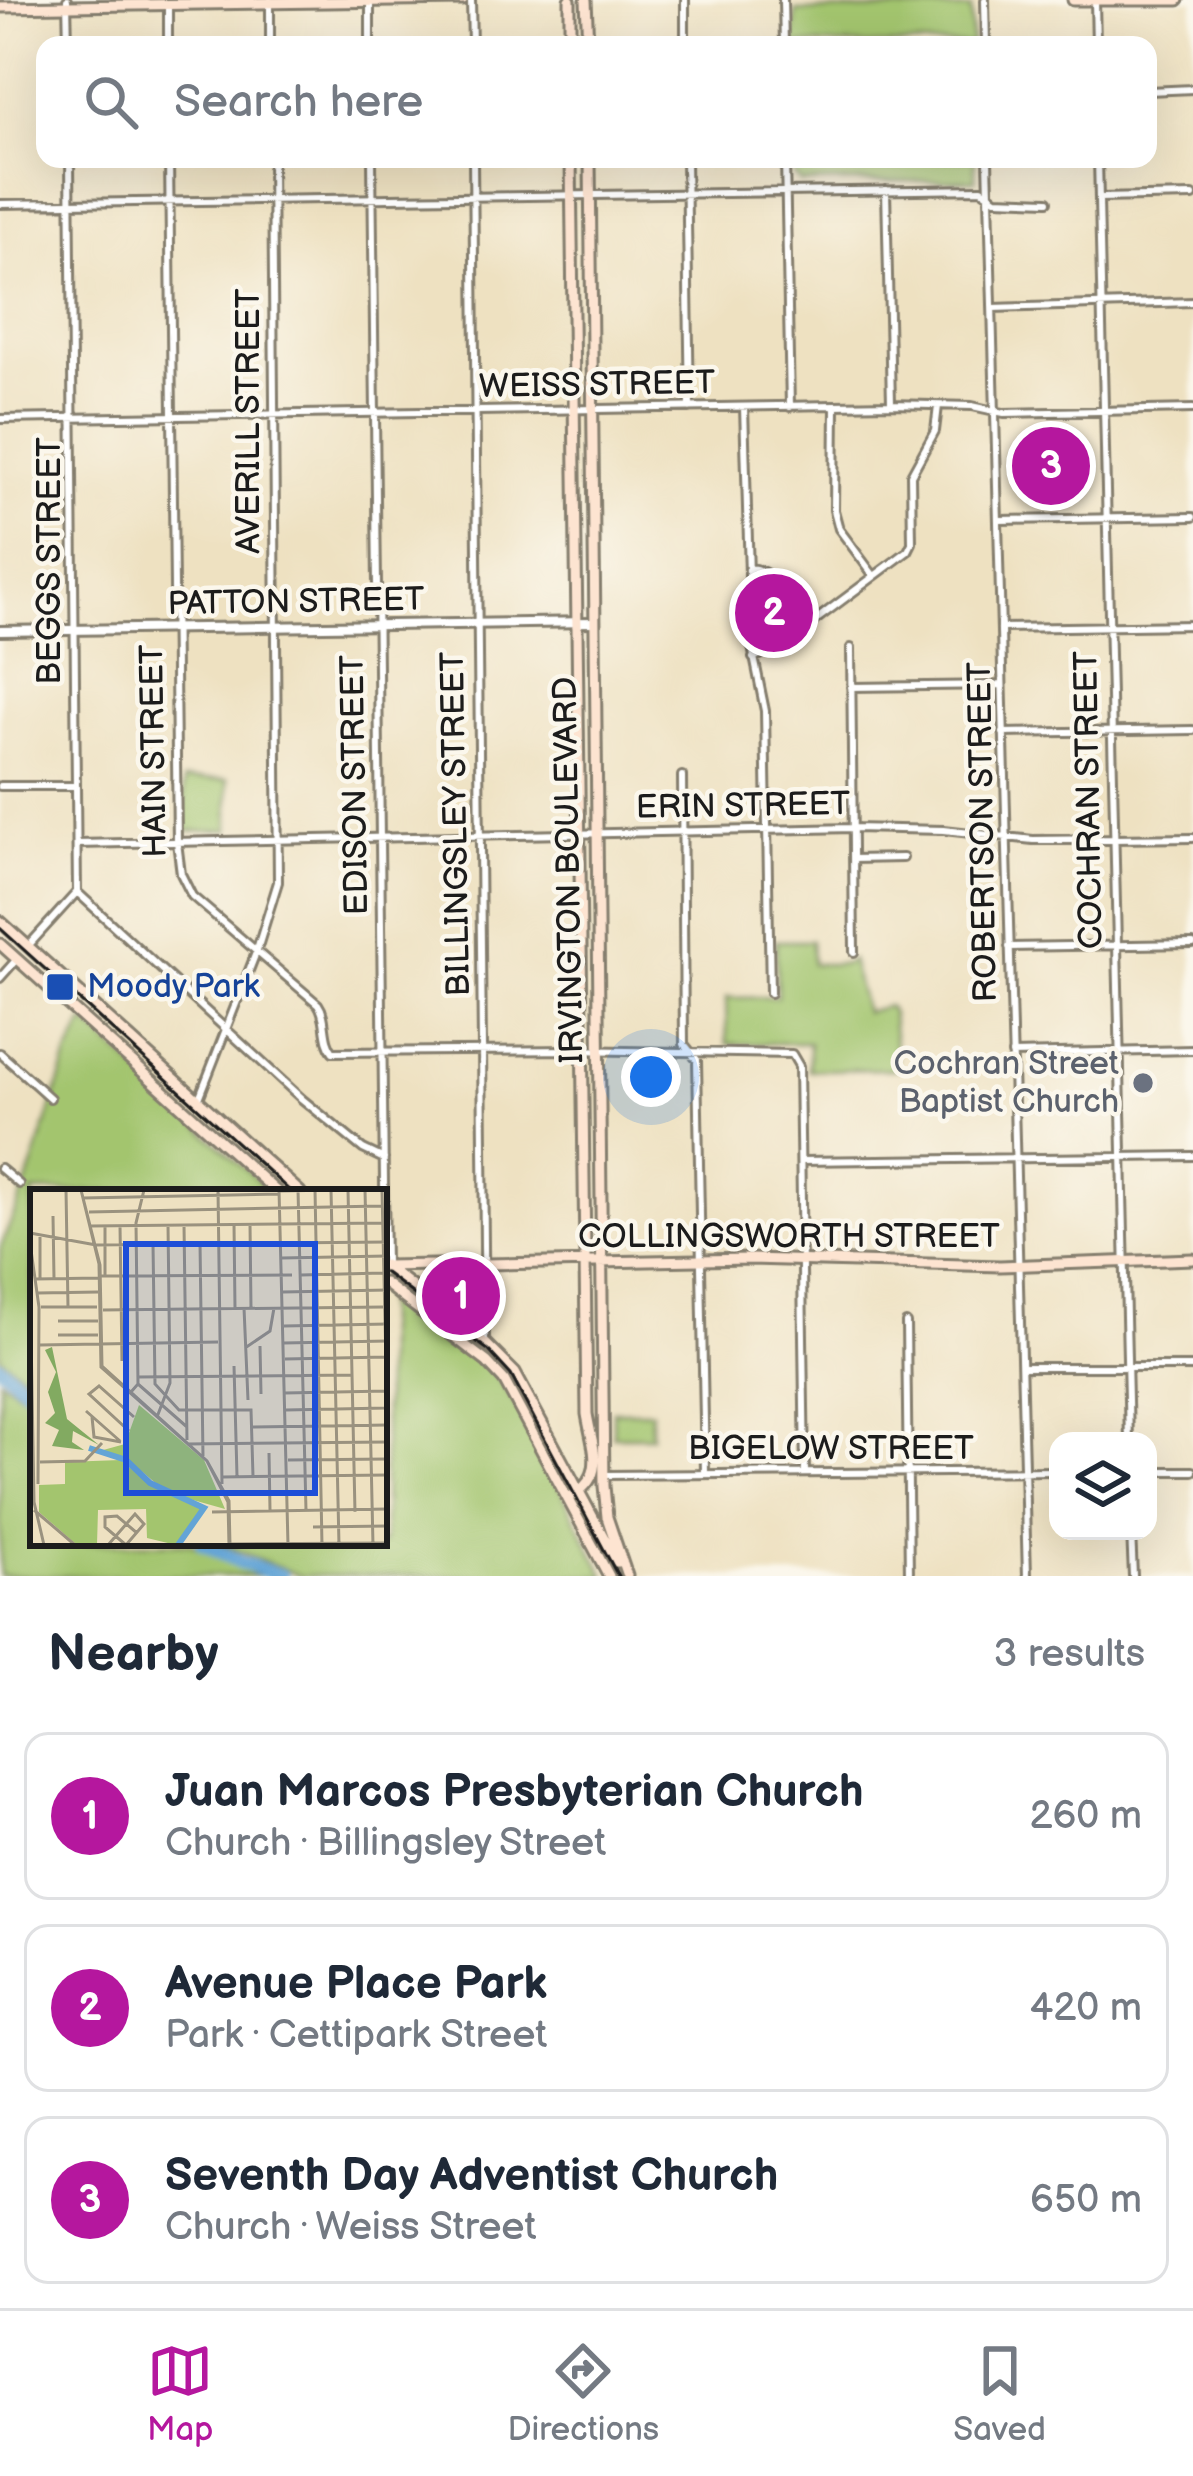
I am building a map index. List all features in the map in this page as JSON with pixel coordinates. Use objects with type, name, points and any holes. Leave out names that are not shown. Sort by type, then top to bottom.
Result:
[{"type":"main road","points":[[0,7],[467,0]]},
{"type":"main road","points":[[570,0],[570,36]]},
{"type":"main road","points":[[586,0],[588,36]]},
{"type":"main road","points":[[1073,0],[1178,0]]},
{"type":"main road","name":"IRVINGTON BOULEVARD","points":[[571,168],[587,1370],[594,1459],[594,1477],[573,1495]]},
{"type":"main road","name":"IRVINGTON BOULEVARD","points":[[590,168],[604,1475],[607,1517],[627,1576]]},
{"type":"main road","points":[[573,304],[592,304]]},
{"type":"main road","points":[[576,507],[594,508]]},
{"type":"main road","points":[[577,695],[594,695]]},
{"type":"main road","points":[[0,921],[297,1189]]},
{"type":"main road","points":[[580,943],[596,942]]},
{"type":"main road","points":[[0,944],[274,1189]]},
{"type":"main road","points":[[584,1175],[600,1175]]},
{"type":"main road","name":"COLLINGSWORTH STREET","points":[[387,1265],[701,1260],[1018,1265],[1193,1259]]},
{"type":"main road","points":[[387,1268],[485,1343],[515,1373],[564,1466],[609,1576]]},
{"type":"main road","points":[[387,1285],[488,1362],[504,1380],[627,1576]]},
{"type":"main road","points":[[587,1370],[603,1371]]},
{"type":"main road","points":[[564,1466],[581,1475],[589,1471],[594,1459]]},
{"type":"street","points":[[467,0],[471,36]]},
{"type":"street","points":[[685,0],[685,36]]},
{"type":"street","points":[[783,0],[784,36]]},
{"type":"street","points":[[985,0],[986,36]]},
{"type":"street","points":[[370,1],[370,36]]},
{"type":"street","points":[[1095,1],[1096,36]]},
{"type":"street","points":[[270,2],[270,36]]},
{"type":"street","points":[[67,3],[68,36]]},
{"type":"street","points":[[168,5],[168,36]]},
{"type":"street","points":[[1157,91],[1193,89]]},
{"type":"street","name":"BEGGS STREET","points":[[70,168],[77,892]]},
{"type":"street","name":"HAIN STREET","points":[[170,168],[181,874],[192,896],[321,1007],[330,1049],[383,1052]]},
{"type":"street","name":"AVERILL STREET","points":[[198,1101],[276,891],[272,168]]},
{"type":"street","name":"EDISON STREET","points":[[372,168],[384,1189]]},
{"type":"street","name":"BILLINGSLEY STREET","points":[[473,168],[485,1343]]},
{"type":"street","points":[[686,168],[690,408]]},
{"type":"street","points":[[785,168],[790,406]]},
{"type":"street","name":"ROBERTSON STREET","points":[[988,168],[1027,1576]]},
{"type":"street","name":"COCHRAN STREET","points":[[1098,168],[1129,1432]]},
{"type":"street","points":[[0,204],[982,188],[996,199],[1048,201]]},
{"type":"street","points":[[886,190],[891,404]]},
{"type":"street","points":[[1099,198],[1193,196]]},
{"type":"street","points":[[993,308],[1193,302]]},
{"type":"street","name":"WEISS STREET","points":[[0,419],[891,404],[995,411],[1193,409]]},
{"type":"street","points":[[835,406],[834,510],[839,529],[874,576]]},
{"type":"street","points":[[753,658],[781,646],[908,551],[913,542],[911,475],[935,431],[938,406]]},
{"type":"street","points":[[744,407],[753,658],[766,711],[770,993]]},
{"type":"street","points":[[999,520],[1193,517]]},
{"type":"street","points":[[750,568],[764,569],[773,577],[810,624]]},
{"type":"street","name":"PATTON STREET","points":[[0,631],[593,622]]},
{"type":"street","points":[[1002,628],[1193,625]]},
{"type":"street","points":[[851,648],[854,952]]},
{"type":"street","points":[[851,687],[1002,686]]},
{"type":"street","points":[[1004,734],[1193,730]]},
{"type":"street","points":[[682,776],[684,1044],[697,1060],[705,1473]]},
{"type":"street","points":[[0,787],[75,786]]},
{"type":"street","name":"ERIN STREET","points":[[76,844],[853,828],[944,830],[1005,838],[1193,838]]},
{"type":"street","points":[[853,859],[903,858]]},
{"type":"street","points":[[29,945],[77,892],[226,1032],[341,1132],[384,1160]]},
{"type":"street","points":[[1009,947],[1193,944]]},
{"type":"street","points":[[0,977],[17,958]]},
{"type":"street","points":[[1012,1054],[1193,1050]]},
{"type":"street","points":[[383,1052],[786,1052],[796,1058],[800,1066],[805,1473]]},
{"type":"street","points":[[0,1053],[50,1098]]},
{"type":"street","points":[[801,1161],[1193,1156]]},
{"type":"street","points":[[0,1168],[19,1184]]},
{"type":"street","points":[[906,1323],[909,1576]]},
{"type":"street","points":[[1023,1367],[1193,1367]]},
{"type":"street","name":"BIGELOW STREET","points":[[604,1475],[1049,1471]]},
{"type":"street","points":[[1157,1471],[1193,1471]]},
{"type":"street","points":[[1131,1540],[1132,1576]]},
{"type":"green space","points":[[971,9],[972,36],[794,36],[796,11]]},
{"type":"green space","points":[[794,168],[975,168],[975,180],[801,183]]},
{"type":"green space","points":[[767,584],[791,619],[788,630],[770,642],[760,640],[759,588]]},
{"type":"green space","points":[[228,779],[229,830],[185,831],[184,780]]},
{"type":"green space","points":[[776,941],[811,941],[812,964],[851,960],[865,1012],[888,1006],[892,1014],[897,1069],[809,1070],[809,1043],[727,1044],[726,998],[777,997]]},
{"type":"green space","name":"Moody Park","points":[[85,1022],[267,1189],[30,1189],[30,1380],[0,1357],[0,1248],[27,1183],[68,1056]]},
{"type":"green space","points":[[387,1286],[494,1372],[524,1418],[605,1576],[300,1576],[225,1546],[387,1546]]},
{"type":"green space","points":[[0,1379],[30,1398],[30,1546],[196,1546],[268,1576],[0,1576]]},
{"type":"green space","points":[[613,1411],[651,1411],[651,1436],[613,1436]]},
{"type":"waterway","points":[[0,1366],[30,1391]]},
{"type":"waterway","points":[[208,1546],[281,1576]]},
{"type":"tram line","points":[[0,928],[288,1189]]},
{"type":"tram line","points":[[387,1274],[488,1350],[511,1375],[618,1576]]},
{"type":"place","name":"Seventh Day Adventist Church","points":[[1051,466]]},
{"type":"place","name":"Avenue Place Park","points":[[774,613]]},
{"type":"place","name":"Moody Park","points":[[60,987]]},
{"type":"place","name":"Cochran Street Baptist Church","points":[[1143,1083]]},
{"type":"place","name":"Juan Marcos Presbyterian Church","points":[[461,1296]]}]
